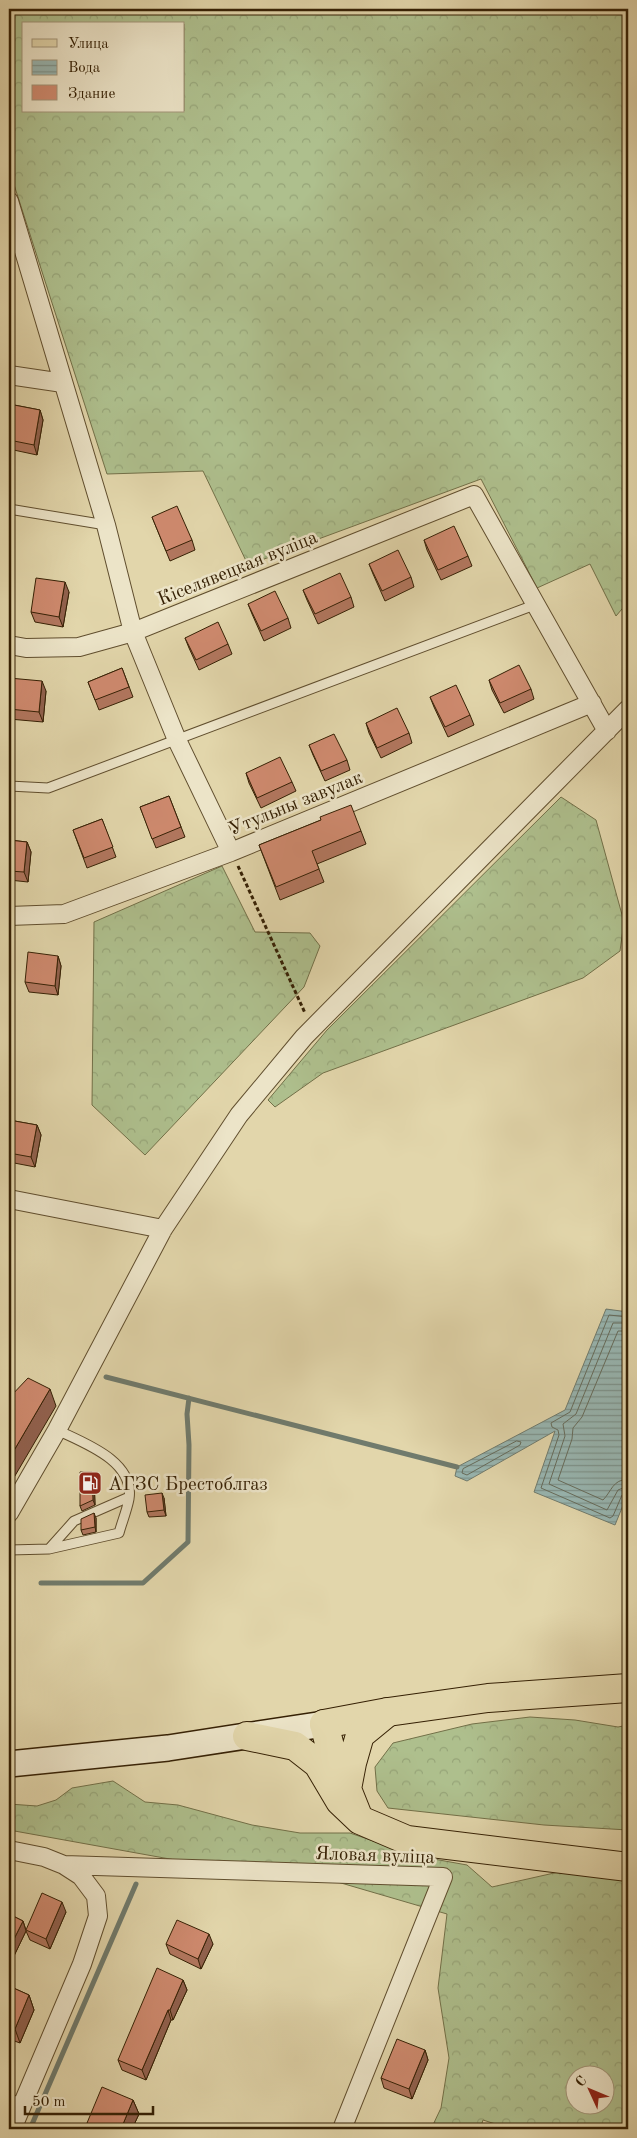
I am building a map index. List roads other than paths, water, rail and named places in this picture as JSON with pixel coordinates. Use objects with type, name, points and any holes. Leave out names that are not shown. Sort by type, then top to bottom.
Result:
[{"type":"main road","points":[[9,1764],[168,1748],[324,1724],[388,1712],[488,1698],[628,1688]]},
{"type":"main road","points":[[360,1820],[347,1790],[352,1763],[360,1735],[388,1712]]},
{"type":"main road","points":[[324,1724],[345,1800],[360,1820]]},
{"type":"main road","points":[[247,1736],[295,1746],[318,1764],[340,1801],[360,1820],[407,1840],[628,1866]]},
{"type":"street","points":[[9,201],[14,236],[63,383],[106,525],[133,632],[177,740],[231,852]]},
{"type":"street","points":[[9,375],[63,383]]},
{"type":"street","name":"Кіселявецкая вуліца","points":[[9,646],[26,648],[79,647],[133,632],[474,496],[537,604]]},
{"type":"street","points":[[537,604],[608,731]]},
{"type":"street","name":"Утульны завулак","points":[[9,916],[64,914],[231,852],[592,703]]},
{"type":"street","points":[[9,1514],[58,1430],[163,1229],[239,1114],[312,1030],[628,709]]},
{"type":"street","points":[[9,1199],[163,1229]]},
{"type":"street","points":[[9,1850],[44,1857],[64,1865],[81,1876],[96,1896],[98,1916],[82,1964],[16,2101],[12,2129]]},
{"type":"street","name":"Яловая вуліца","points":[[64,1865],[444,1877],[342,2129]]},
{"type":"lane","points":[[9,509],[106,525]]},
{"type":"lane","points":[[9,786],[48,788],[537,604]]},
{"type":"lane","points":[[9,1550],[49,1549],[119,1533],[129,1497],[125,1475],[109,1458],[58,1430]]},
{"type":"lane","points":[[49,1549],[74,1521],[129,1497]]},
{"type":"water","points":[[606,1309],[628,1312],[628,1493],[615,1525],[534,1492],[555,1431],[467,1481],[455,1476],[457,1467],[565,1410]]},
{"type":"waterway","points":[[106,1377],[457,1467]]},
{"type":"waterway","points":[[41,1583],[143,1583],[188,1542],[189,1445],[187,1414],[189,1398]]},
{"type":"waterway","points":[[30,2129],[136,1884]]},
{"type":"place","name":"АГЗС Брестоблгаз","points":[[90,1483]]}]
